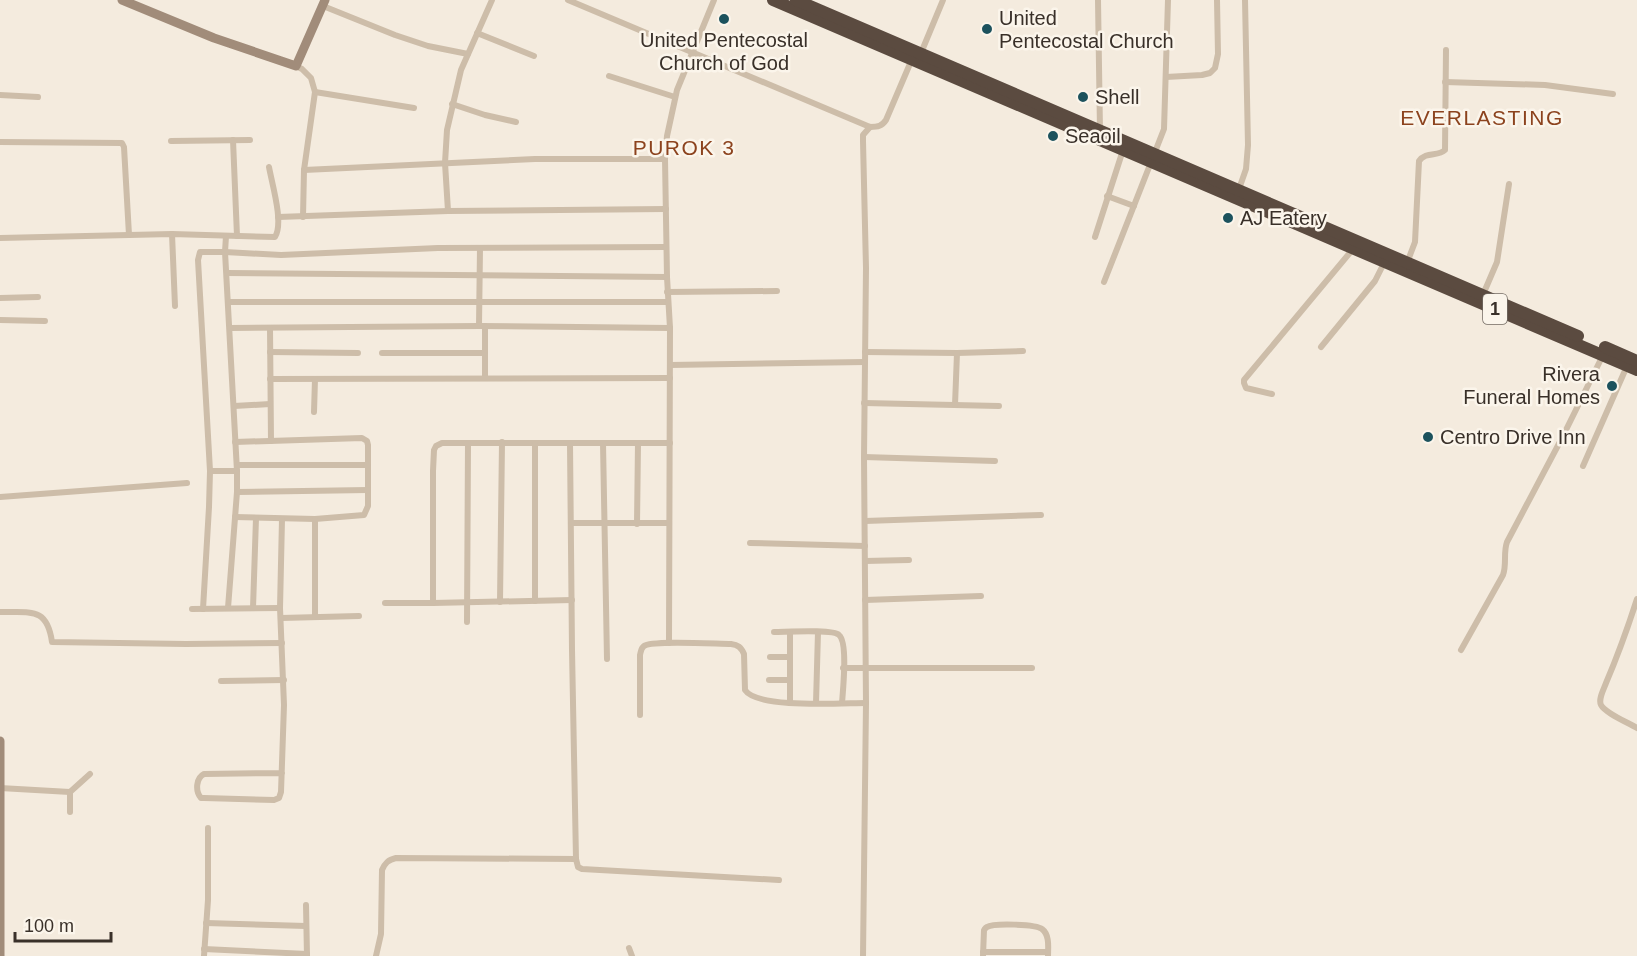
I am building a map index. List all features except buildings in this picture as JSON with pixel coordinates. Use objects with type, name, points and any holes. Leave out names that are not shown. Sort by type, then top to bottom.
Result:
[{"type":"highway","name":"1","points":[[773,0],[916,55]]},
{"type":"highway","name":"1","points":[[796,0],[916,55],[1634,366]]},
{"type":"highway","name":"1","points":[[1099,134],[1123,150],[1154,158],[1239,189],[1262,205],[1384,263],[1406,266]]},
{"type":"street","points":[[122,0],[214,38],[296,66],[311,78],[315,92],[304,170],[303,217]]},
{"type":"street","points":[[448,211],[445,163],[452,104],[461,70],[490,0]]},
{"type":"street","points":[[568,0],[870,127]]},
{"type":"street","points":[[669,643],[670,443],[666,136],[675,97],[714,0]]},
{"type":"street","points":[[863,956],[866,703],[864,403],[866,268],[863,141],[866,130],[883,124],[886,120],[943,0]]},
{"type":"street","points":[[1098,0],[1099,134]]},
{"type":"street","points":[[1104,282],[1164,129],[1167,0]]},
{"type":"street","points":[[1166,77],[1202,75],[1210,73],[1215,68],[1218,54],[1216,0]]},
{"type":"street","points":[[1239,189],[1246,169],[1248,145],[1245,0]]},
{"type":"street","points":[[296,66],[324,3],[417,42],[468,54]]},
{"type":"street","points":[[477,33],[534,56]]},
{"type":"street","points":[[1406,266],[1415,242],[1419,161],[1427,154],[1442,153],[1445,150],[1446,50]]},
{"type":"street","points":[[609,76],[675,97]]},
{"type":"street","points":[[1445,82],[1545,85],[1613,94]]},
{"type":"street","points":[[315,92],[414,108]]},
{"type":"street","points":[[0,96],[38,97]]},
{"type":"street","points":[[452,104],[516,122]]},
{"type":"street","points":[[233,140],[237,236]]},
{"type":"street","points":[[171,141],[250,140]]},
{"type":"street","points":[[0,142],[122,142],[129,235]]},
{"type":"street","points":[[1095,237],[1123,150]]},
{"type":"street","points":[[304,170],[536,159],[665,159]]},
{"type":"street","points":[[0,238],[172,234],[275,237],[278,231],[278,217],[269,167]]},
{"type":"street","points":[[1482,299],[1497,262],[1509,184]]},
{"type":"street","points":[[1107,196],[1134,206]]},
{"type":"street","points":[[278,217],[448,211],[666,209]]},
{"type":"street","points":[[172,234],[176,306]]},
{"type":"street","points":[[225,236],[237,468],[228,608]]},
{"type":"street","points":[[203,609],[210,471],[198,260],[200,252],[281,255],[438,248],[666,247]]},
{"type":"street","points":[[480,248],[479,301],[485,353],[485,378]]},
{"type":"street","points":[[1272,394],[1246,388],[1244,380],[1353,249]]},
{"type":"street","points":[[1321,347],[1375,281],[1384,263]]},
{"type":"street","points":[[227,273],[667,277]]},
{"type":"street","points":[[668,292],[777,291]]},
{"type":"street","points":[[0,298],[38,297]]},
{"type":"street","points":[[228,302],[668,302]]},
{"type":"street","points":[[0,320],[45,321]]},
{"type":"street","points":[[230,328],[482,326],[669,328]]},
{"type":"street","points":[[270,328],[271,441]]},
{"type":"street","points":[[865,352],[1023,351]]},
{"type":"street","points":[[270,352],[358,353]]},
{"type":"street","points":[[955,405],[957,352]]},
{"type":"street","points":[[1461,650],[1503,575],[1506,567],[1507,542],[1605,352]]},
{"type":"street","points":[[382,353],[485,353]]},
{"type":"street","points":[[669,364],[865,362]]},
{"type":"street","points":[[1583,466],[1634,366]]},
{"type":"street","points":[[314,412],[315,378]]},
{"type":"street","points":[[270,379],[669,378]]},
{"type":"street","points":[[864,403],[999,406]]},
{"type":"street","points":[[234,406],[270,404]]},
{"type":"street","points":[[235,442],[362,438],[367,441],[368,445],[368,506],[364,515],[315,519],[235,517]]},
{"type":"street","points":[[500,602],[502,442]]},
{"type":"street","points":[[466,622],[468,443]]},
{"type":"street","points":[[603,443],[606,659]]},
{"type":"street","points":[[637,524],[638,443]]},
{"type":"street","points":[[433,603],[434,450],[439,444],[670,443]]},
{"type":"street","points":[[535,444],[535,601]]},
{"type":"street","points":[[570,444],[576,859],[578,867],[779,880]]},
{"type":"street","points":[[864,457],[995,461]]},
{"type":"street","points":[[210,471],[237,468],[368,465]]},
{"type":"street","points":[[0,497],[188,483]]},
{"type":"street","points":[[237,492],[368,490]]},
{"type":"street","points":[[865,521],[1041,514]]},
{"type":"street","points":[[253,608],[256,518]]},
{"type":"street","points":[[282,519],[280,608],[284,680],[282,773],[280,795],[274,800],[204,798],[198,794],[199,777],[204,774],[282,773]]},
{"type":"street","points":[[315,519],[315,617]]},
{"type":"street","points":[[571,523],[669,523]]},
{"type":"street","points":[[750,543],[865,546]]},
{"type":"street","points":[[865,561],[909,560]]},
{"type":"street","points":[[865,600],[981,596]]},
{"type":"street","points":[[1637,598],[1625,637],[1600,701],[1606,710],[1637,728]]},
{"type":"street","points":[[385,603],[572,600]]},
{"type":"street","points":[[192,609],[280,608]]},
{"type":"street","points":[[0,612],[41,615],[51,630],[52,642],[282,643]]},
{"type":"street","points":[[281,618],[359,616]]},
{"type":"street","points":[[774,632],[818,632],[840,635],[844,645],[842,704]]},
{"type":"street","points":[[790,632],[790,703]]},
{"type":"street","points":[[816,703],[818,632]]},
{"type":"street","points":[[640,715],[640,655],[644,646],[650,644],[738,645],[744,654],[745,690],[748,694],[771,702],[866,703]]},
{"type":"street","points":[[770,657],[790,657]]},
{"type":"street","points":[[843,668],[864,666],[1032,668]]},
{"type":"street","points":[[221,681],[284,680]]},
{"type":"street","points":[[769,680],[790,680]]},
{"type":"street","points":[[0,741],[0,956]]},
{"type":"street","points":[[0,788],[70,792],[90,774]]},
{"type":"street","points":[[70,792],[70,812]]},
{"type":"street","points":[[208,828],[208,892],[204,953],[307,955],[306,905]]},
{"type":"street","points":[[376,956],[382,917],[382,870],[389,860],[396,858],[576,859]]},
{"type":"street","points":[[206,923],[306,926]]},
{"type":"street","points":[[988,926],[1036,926],[1046,933],[1048,939],[1048,954],[983,954],[984,930],[988,926]]},
{"type":"street","points":[[629,948],[632,956]]},
{"type":"place","name":"United Pentecostal Church of God","points":[[724,19]]},
{"type":"place","name":"United Pentecostal Church","points":[[987,29]]},
{"type":"place","name":"Shell","points":[[1083,97]]},
{"type":"place","name":"Seaoil","points":[[1053,136]]},
{"type":"place","name":"AJ Eatery","points":[[1228,218]]},
{"type":"place","name":"Rivera Funeral Homes","points":[[1612,386]]},
{"type":"place","name":"Centro Drive Inn","points":[[1428,437]]},
{"type":"district","name":"EVERLASTING","points":[[1482,117]]},
{"type":"district","name":"PUROK 3","points":[[684,147]]}]
